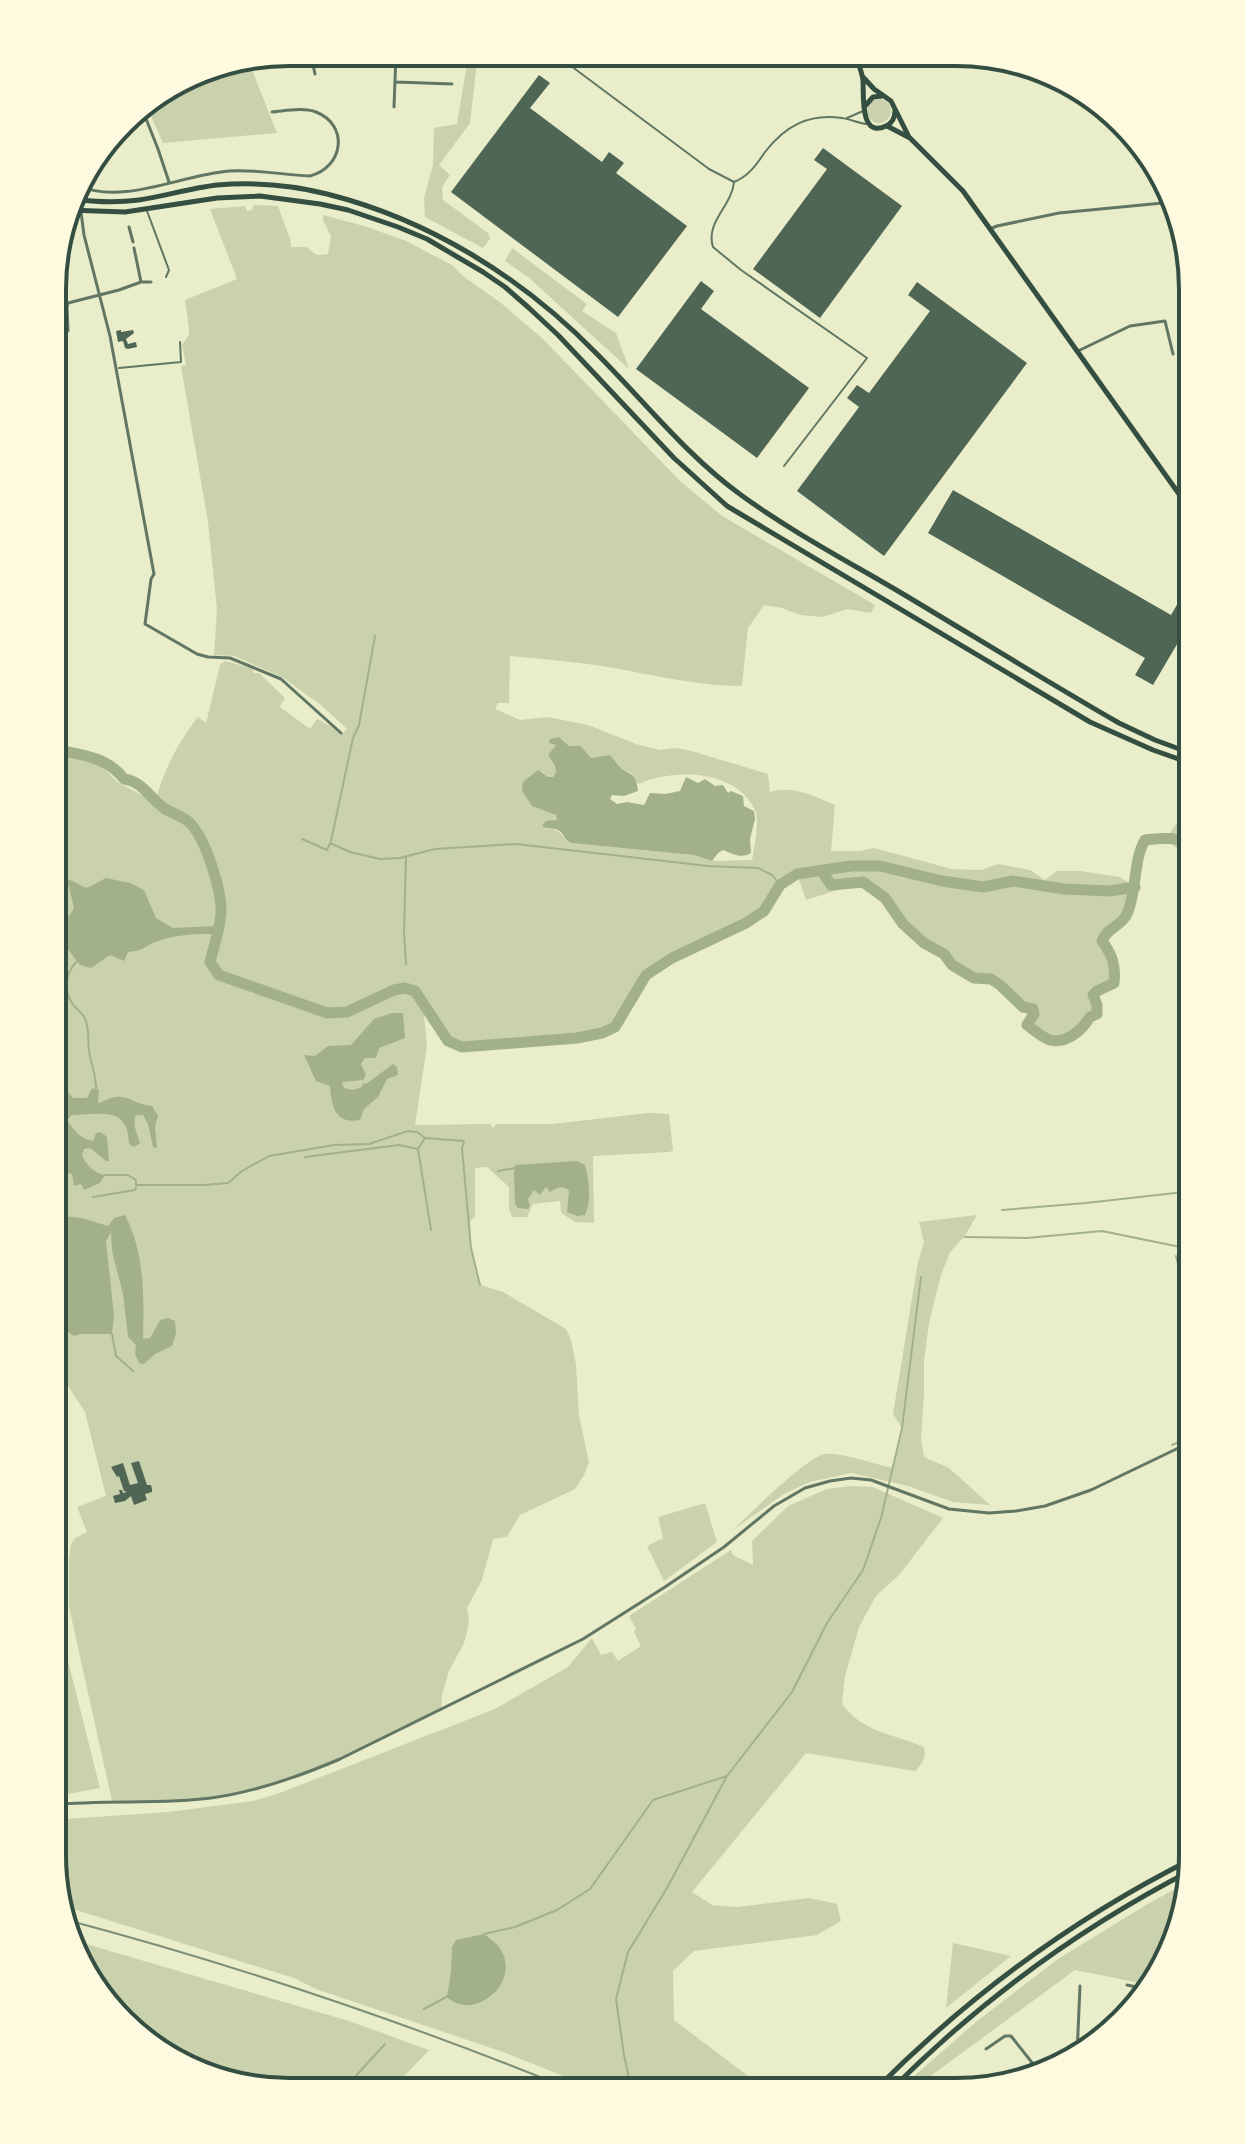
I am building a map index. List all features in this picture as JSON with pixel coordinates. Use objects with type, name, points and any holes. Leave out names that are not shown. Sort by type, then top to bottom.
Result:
[{"type":"highway","points":[[859,66],[866,120],[871,125],[887,126],[910,138]]},
{"type":"highway","points":[[862,76],[891,101],[910,138],[963,191],[1179,492]]},
{"type":"highway","points":[[864,108],[870,99],[883,96]]},
{"type":"highway","points":[[887,126],[895,110]]},
{"type":"highway","points":[[84,200],[125,202],[231,184],[262,184],[323,192],[351,200],[460,247],[516,283],[569,326],[713,473],[768,514],[1119,723],[1179,748]]},
{"type":"highway","points":[[81,212],[147,210],[260,196],[320,204],[374,218],[427,239],[505,287],[529,308],[697,481],[727,506],[1090,722],[1179,759]]},
{"type":"highway","points":[[888,2078],[946,2023],[1046,1946],[1116,1900],[1179,1866]]},
{"type":"highway","points":[[904,2078],[992,1999],[1095,1926],[1178,1878]]},
{"type":"street","points":[[313,66],[315,74]]},
{"type":"street","points":[[394,107],[396,66]]},
{"type":"street","points":[[395,82],[452,84]]},
{"type":"street","points":[[90,189],[137,190],[230,171],[310,176],[325,170],[334,160],[337,148],[337,134],[329,119],[310,110],[272,112]]},
{"type":"street","points":[[146,118],[169,182]]},
{"type":"street","points":[[990,229],[1059,213],[1161,203]]},
{"type":"street","points":[[81,212],[117,368],[154,574],[145,624],[197,654],[230,658],[281,679],[341,733]]},
{"type":"street","points":[[129,227],[133,242]]},
{"type":"street","points":[[134,248],[141,282]]},
{"type":"street","points":[[68,331],[68,303],[141,282],[151,282]]},
{"type":"street","points":[[1078,351],[1130,326],[1165,321],[1173,354]]},
{"type":"street","points":[[66,1804],[210,1798],[268,1786],[340,1759],[583,1639],[724,1547],[774,1506],[805,1488],[851,1478],[871,1480],[949,1509],[989,1513],[1016,1511],[1045,1506],[1091,1490],[1179,1448]]},
{"type":"street","points":[[1127,1985],[1136,1987]]},
{"type":"street","points":[[1078,2042],[1080,1986]]},
{"type":"street","points":[[1071,1994],[1080,1994]]},
{"type":"street","points":[[989,2036],[994,2044]]},
{"type":"street","points":[[986,2049],[1005,2036],[1012,2037],[1031,2065]]},
{"type":"lane","points":[[571,66],[709,169],[734,182]]},
{"type":"lane","points":[[846,119],[864,108]]},
{"type":"lane","points":[[784,466],[867,358],[763,286],[713,247],[711,228],[729,199],[734,182],[751,172],[777,137],[794,125],[814,118],[846,119],[871,125]]},
{"type":"lane","points":[[147,210],[169,270],[166,277]]},
{"type":"lane","points":[[117,368],[181,362],[180,342]]},
{"type":"shaded area","points":[[467,66],[477,66],[470,123],[439,165],[450,175],[442,187],[443,200],[488,233],[490,239],[483,248],[425,217],[424,198],[433,165],[434,128],[457,124]]},
{"type":"shaded area","points":[[252,69],[277,133],[163,143],[150,115],[203,83]]},
{"type":"shaded area","points":[[879,99],[887,103],[891,111],[887,119],[879,123],[871,119],[867,111],[871,103]]},
{"type":"shaded area","points":[[254,205],[278,206],[291,247],[306,247],[317,255],[328,254],[331,236],[323,215],[404,240],[452,265],[544,340],[680,481],[722,516],[875,605],[871,613],[848,609],[822,617],[800,615],[764,605],[748,628],[742,686],[692,682],[596,665],[510,656],[509,703],[498,703],[495,709],[520,720],[548,717],[588,725],[636,744],[660,750],[688,750],[768,774],[770,792],[795,791],[835,805],[831,851],[874,848],[952,869],[981,870],[998,864],[1030,870],[1045,880],[1057,871],[1080,871],[1120,877],[1135,887],[1124,921],[1108,932],[1102,941],[1112,960],[1114,983],[1093,995],[1097,1014],[1075,1034],[1061,1040],[1049,1039],[1027,1025],[1034,1014],[1033,1009],[1023,1007],[1000,985],[991,979],[974,978],[952,965],[944,954],[924,943],[903,924],[885,898],[863,882],[806,900],[797,874],[783,882],[764,911],[746,923],[672,958],[646,975],[615,1027],[602,1033],[577,1038],[462,1047],[448,1041],[423,1003],[427,1046],[415,1125],[490,1124],[493,1128],[496,1124],[553,1124],[648,1113],[669,1114],[673,1150],[670,1152],[593,1156],[594,1223],[575,1222],[561,1213],[560,1201],[533,1204],[527,1217],[512,1217],[509,1187],[487,1167],[475,1168],[475,1217],[470,1221],[471,1248],[480,1285],[503,1292],[566,1329],[576,1364],[579,1416],[589,1462],[584,1475],[575,1489],[520,1515],[507,1537],[493,1539],[482,1580],[467,1608],[467,1632],[449,1671],[441,1709],[341,1759],[262,1788],[205,1798],[112,1801],[69,1607],[71,1544],[87,1532],[77,1507],[106,1496],[85,1412],[66,1383],[66,756],[101,765],[117,782],[155,802],[167,768],[184,737],[198,717],[206,723],[220,665],[225,661],[259,673],[285,698],[280,707],[310,729],[317,719],[343,733],[347,729],[321,705],[282,677],[234,656],[214,655],[217,609],[208,522],[181,366],[186,365],[182,345],[189,334],[185,300],[237,279],[210,209],[245,206],[247,211],[252,210]],"holes":[[[562,739],[569,746],[581,746],[591,758],[610,755],[620,767],[632,774],[638,784],[686,774],[734,786],[746,796],[755,810],[757,820],[752,860],[711,861],[693,855],[571,843],[558,832],[546,829],[557,820],[556,815],[523,782],[542,772],[548,777],[557,773],[548,755],[554,744]]]},
{"type":"shaded area","points":[[512,248],[587,304],[582,311],[616,333],[629,369],[528,277],[505,261]]},
{"type":"shaded area","points":[[559,737],[569,746],[581,746],[591,758],[610,755],[634,777],[638,791],[624,796],[612,795],[610,799],[617,804],[644,805],[650,793],[680,791],[686,777],[698,783],[705,779],[715,786],[723,785],[728,793],[731,791],[743,796],[744,806],[754,811],[751,853],[740,856],[723,850],[712,861],[693,855],[571,843],[559,830],[542,826],[546,821],[557,820],[556,815],[532,806],[522,791],[523,782],[538,770],[553,777],[555,766],[548,755],[556,745],[549,743],[550,739]]},
{"type":"shaded area","points":[[1178,821],[1179,822],[1179,850],[1167,837]]},
{"type":"shaded area","points":[[106,878],[130,883],[144,890],[156,918],[173,928],[218,926],[217,934],[172,937],[128,952],[124,961],[110,955],[91,968],[80,965],[66,947],[66,918],[74,908],[67,879],[86,888]]},
{"type":"shaded area","points":[[403,1013],[405,1038],[379,1048],[376,1058],[365,1058],[361,1064],[366,1075],[363,1080],[342,1082],[344,1088],[353,1090],[362,1087],[363,1083],[366,1084],[393,1064],[397,1067],[398,1075],[387,1079],[378,1097],[364,1109],[360,1120],[345,1119],[333,1106],[330,1086],[316,1081],[304,1055],[315,1056],[328,1046],[351,1045],[374,1019]]},
{"type":"shaded area","points":[[92,1088],[99,1090],[100,1103],[122,1097],[152,1106],[158,1116],[155,1126],[157,1148],[153,1147],[143,1115],[136,1115],[135,1129],[140,1143],[134,1147],[129,1144],[124,1123],[111,1115],[72,1115],[67,1120],[66,1089],[73,1098],[87,1098]]},
{"type":"shaded area","points":[[68,1122],[88,1140],[93,1141],[96,1133],[101,1132],[107,1137],[109,1161],[90,1148],[84,1149],[82,1155],[88,1165],[105,1175],[100,1183],[84,1190],[81,1184],[74,1186],[72,1174],[66,1173]]},
{"type":"shaded area","points":[[577,1161],[585,1165],[588,1177],[589,1197],[585,1215],[567,1212],[569,1191],[562,1188],[550,1192],[546,1187],[540,1195],[534,1190],[528,1199],[528,1209],[518,1208],[515,1204],[515,1165]]},
{"type":"shaded area","points":[[125,1215],[140,1260],[143,1339],[150,1338],[160,1320],[168,1318],[175,1321],[176,1333],[172,1346],[155,1354],[144,1364],[139,1363],[135,1354],[136,1345],[128,1337],[111,1232],[106,1241],[114,1315],[112,1334],[74,1336],[68,1332],[66,1216],[108,1226],[114,1218]]},
{"type":"shaded area","points":[[977,1215],[965,1236],[950,1252],[929,1323],[921,1439],[924,1457],[949,1468],[990,1505],[953,1502],[908,1486],[851,1473],[810,1482],[784,1494],[733,1530],[792,1475],[825,1454],[893,1468],[902,1428],[893,1414],[924,1242],[919,1222]]},
{"type":"shaded area","points":[[873,1487],[943,1518],[900,1574],[876,1596],[859,1627],[845,1676],[842,1704],[859,1721],[924,1747],[925,1754],[915,1771],[806,1753],[692,1892],[712,1905],[737,1907],[809,1898],[837,1904],[841,1921],[817,1935],[694,1951],[673,1971],[674,2020],[751,2078],[568,2078],[503,2052],[316,1989],[294,1978],[73,1909],[66,1870],[66,1819],[168,1812],[253,1801],[495,1709],[568,1667],[592,1638],[601,1655],[612,1652],[618,1661],[641,1646],[629,1616],[731,1550],[733,1555],[753,1565],[752,1541],[788,1506],[827,1489]]},
{"type":"shaded area","points":[[705,1503],[717,1542],[664,1581],[647,1546],[663,1538],[658,1517]]},
{"type":"shaded area","points":[[66,1653],[100,1788],[66,1794]]},
{"type":"shaded area","points":[[1176,1889],[1162,1941],[1139,1983],[1075,1970],[928,2078],[912,2078],[976,2022],[1058,1959]]},
{"type":"shaded area","points":[[484,1934],[499,1947],[505,1960],[501,1985],[482,2002],[458,2004],[447,1997],[452,1947],[456,1940]]},
{"type":"shaded area","points":[[953,1943],[1011,1956],[946,2008]]},
{"type":"shaded area","points":[[85,1944],[349,2021],[429,2050],[402,2078],[289,2078],[231,2070],[190,2055],[142,2023],[104,1979]]},
{"type":"building","points":[[539,75],[550,83],[530,108],[602,162],[609,152],[624,163],[616,173],[687,226],[618,317],[451,192]]},
{"type":"building","points":[[823,148],[902,206],[820,318],[753,269],[827,169],[814,160]]},
{"type":"building","points":[[701,281],[714,291],[701,309],[809,388],[757,458],[636,369]]},
{"type":"building","points":[[917,282],[1027,363],[884,556],[797,491],[859,407],[847,398],[857,385],[869,393],[930,311],[908,295]]},
{"type":"building","points":[[133,330],[134,333],[126,339],[128,344],[136,342],[137,347],[128,349],[123,341],[118,342],[116,331]]},
{"type":"building","points":[[953,490],[1171,615],[1179,601],[1179,641],[1153,685],[1135,675],[1145,658],[928,533]]},
{"type":"building","points":[[139,1461],[152,1492],[145,1494],[147,1500],[134,1505],[131,1496],[115,1503],[113,1496],[120,1494],[119,1490],[127,1492],[111,1467],[123,1463],[130,1485],[138,1483],[131,1463]]},
{"type":"waterway","points":[[331,841],[353,738],[359,725],[375,636]]},
{"type":"waterway","points":[[66,752],[110,766],[124,779],[141,787],[164,808],[185,819],[197,832],[216,879],[221,903],[210,962],[219,975],[327,1013],[347,1012],[405,988],[415,991],[448,1041],[462,1047],[577,1038],[615,1027],[646,975],[672,958],[746,923],[764,911],[780,885],[797,874],[851,866],[880,866],[983,887],[1013,881],[1064,889],[1110,891],[1135,887]]},
{"type":"waterway","points":[[302,839],[327,850],[330,843],[350,852],[380,859],[400,858],[435,849],[516,844],[708,866],[758,868],[772,875],[780,885]]},
{"type":"waterway","points":[[822,871],[831,885],[863,882],[885,898],[903,924],[924,943],[944,954],[952,965],[974,978],[991,979],[1023,1007],[1033,1009],[1034,1014],[1027,1025],[1044,1038],[1056,1041],[1073,1035],[1097,1014],[1093,995],[1114,983],[1112,960],[1102,941],[1127,914],[1145,840],[1179,840]]},
{"type":"waterway","points":[[406,857],[406,964]]},
{"type":"waterway","points":[[77,961],[70,971],[67,989],[70,1001],[86,1023],[96,1088]]},
{"type":"waterway","points":[[105,1175],[128,1175],[136,1180],[136,1185],[228,1183],[269,1156],[334,1145],[369,1144],[408,1131],[417,1132],[425,1138],[464,1141],[462,1148],[471,1248],[480,1285]]},
{"type":"waterway","points":[[425,1138],[418,1149],[431,1230]]},
{"type":"waterway","points":[[305,1157],[399,1145],[418,1149]]},
{"type":"waterway","points":[[498,1171],[515,1168]]},
{"type":"waterway","points":[[93,1197],[135,1190],[136,1187]]},
{"type":"waterway","points":[[1002,1210],[1179,1193]]},
{"type":"waterway","points":[[965,1237],[1027,1238],[1102,1231],[1179,1247]]},
{"type":"waterway","points":[[1176,1256],[1179,1268]]},
{"type":"waterway","points":[[629,2078],[616,1999],[628,1952],[667,1888],[727,1776],[792,1692],[827,1623],[863,1570],[881,1518],[902,1428],[921,1277]]},
{"type":"waterway","points":[[112,1334],[116,1356],[133,1371]]},
{"type":"waterway","points":[[1172,1445],[1179,1442]]},
{"type":"waterway","points":[[484,1934],[515,1927],[557,1910],[590,1889],[653,1800],[727,1776]]},
{"type":"waterway","points":[[424,2009],[448,1996]]},
{"type":"waterway","points":[[354,2078],[385,2044]]},
{"type":"railway","points":[[77,1923],[322,1997],[542,2078]]}]
